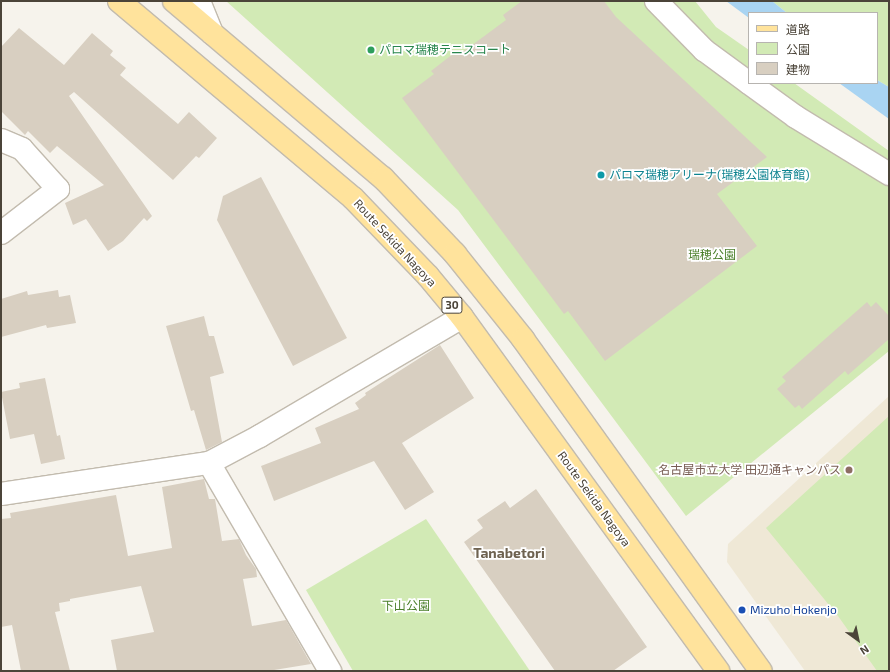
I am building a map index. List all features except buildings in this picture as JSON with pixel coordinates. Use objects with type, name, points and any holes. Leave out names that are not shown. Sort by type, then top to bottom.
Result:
[{"type":"main road","name":"Route Sekida Nagoya","points":[[119,1],[353,198],[428,276],[462,317],[718,671]]},
{"type":"main road","points":[[174,1],[382,178],[455,254],[523,339],[761,671]]},
{"type":"street","points":[[198,1],[212,33]]},
{"type":"street","points":[[656,1],[704,50],[748,82]]},
{"type":"street","points":[[750,84],[796,117],[889,174]]},
{"type":"street","points":[[1,140],[22,149],[58,189],[1,233]]},
{"type":"street","points":[[1,494],[209,463],[260,436],[462,317]]},
{"type":"street","points":[[209,463],[330,671]]},
{"type":"shaded area","name":"名古屋市立大学 田辺通キャンパス","points":[[889,396],[889,671],[805,671],[727,562],[728,544]]},
{"type":"green space","name":"瑞穂公園","points":[[226,1],[695,1],[716,27],[748,49],[748,84],[795,84],[889,151],[889,351],[686,516],[458,210]]},
{"type":"green space","points":[[772,1],[889,1],[889,87],[878,81],[878,12],[786,12]]},
{"type":"green space","points":[[889,416],[889,671],[877,671],[838,616],[766,528]]},
{"type":"green space","name":"下山公園","points":[[426,519],[530,671],[353,671],[306,590]]},
{"type":"water","points":[[726,1],[772,1],[786,12],[748,12],[748,17]]},
{"type":"water","points":[[878,81],[889,87],[889,119],[840,84],[878,84]]},
{"type":"place","name":"パロマ瑞穂テニスコート","points":[[371,50]]},
{"type":"place","name":"パロマ瑞穂アリーナ(瑞穂公園体育館)","points":[[601,175]]},
{"type":"place","name":"名古屋市立大学 田辺通キャンパス","points":[[849,470]]},
{"type":"place","name":"Mizuho Hokenjo","points":[[742,610]]},
{"type":"district","name":"Tanabetori","points":[[509,553]]}]
